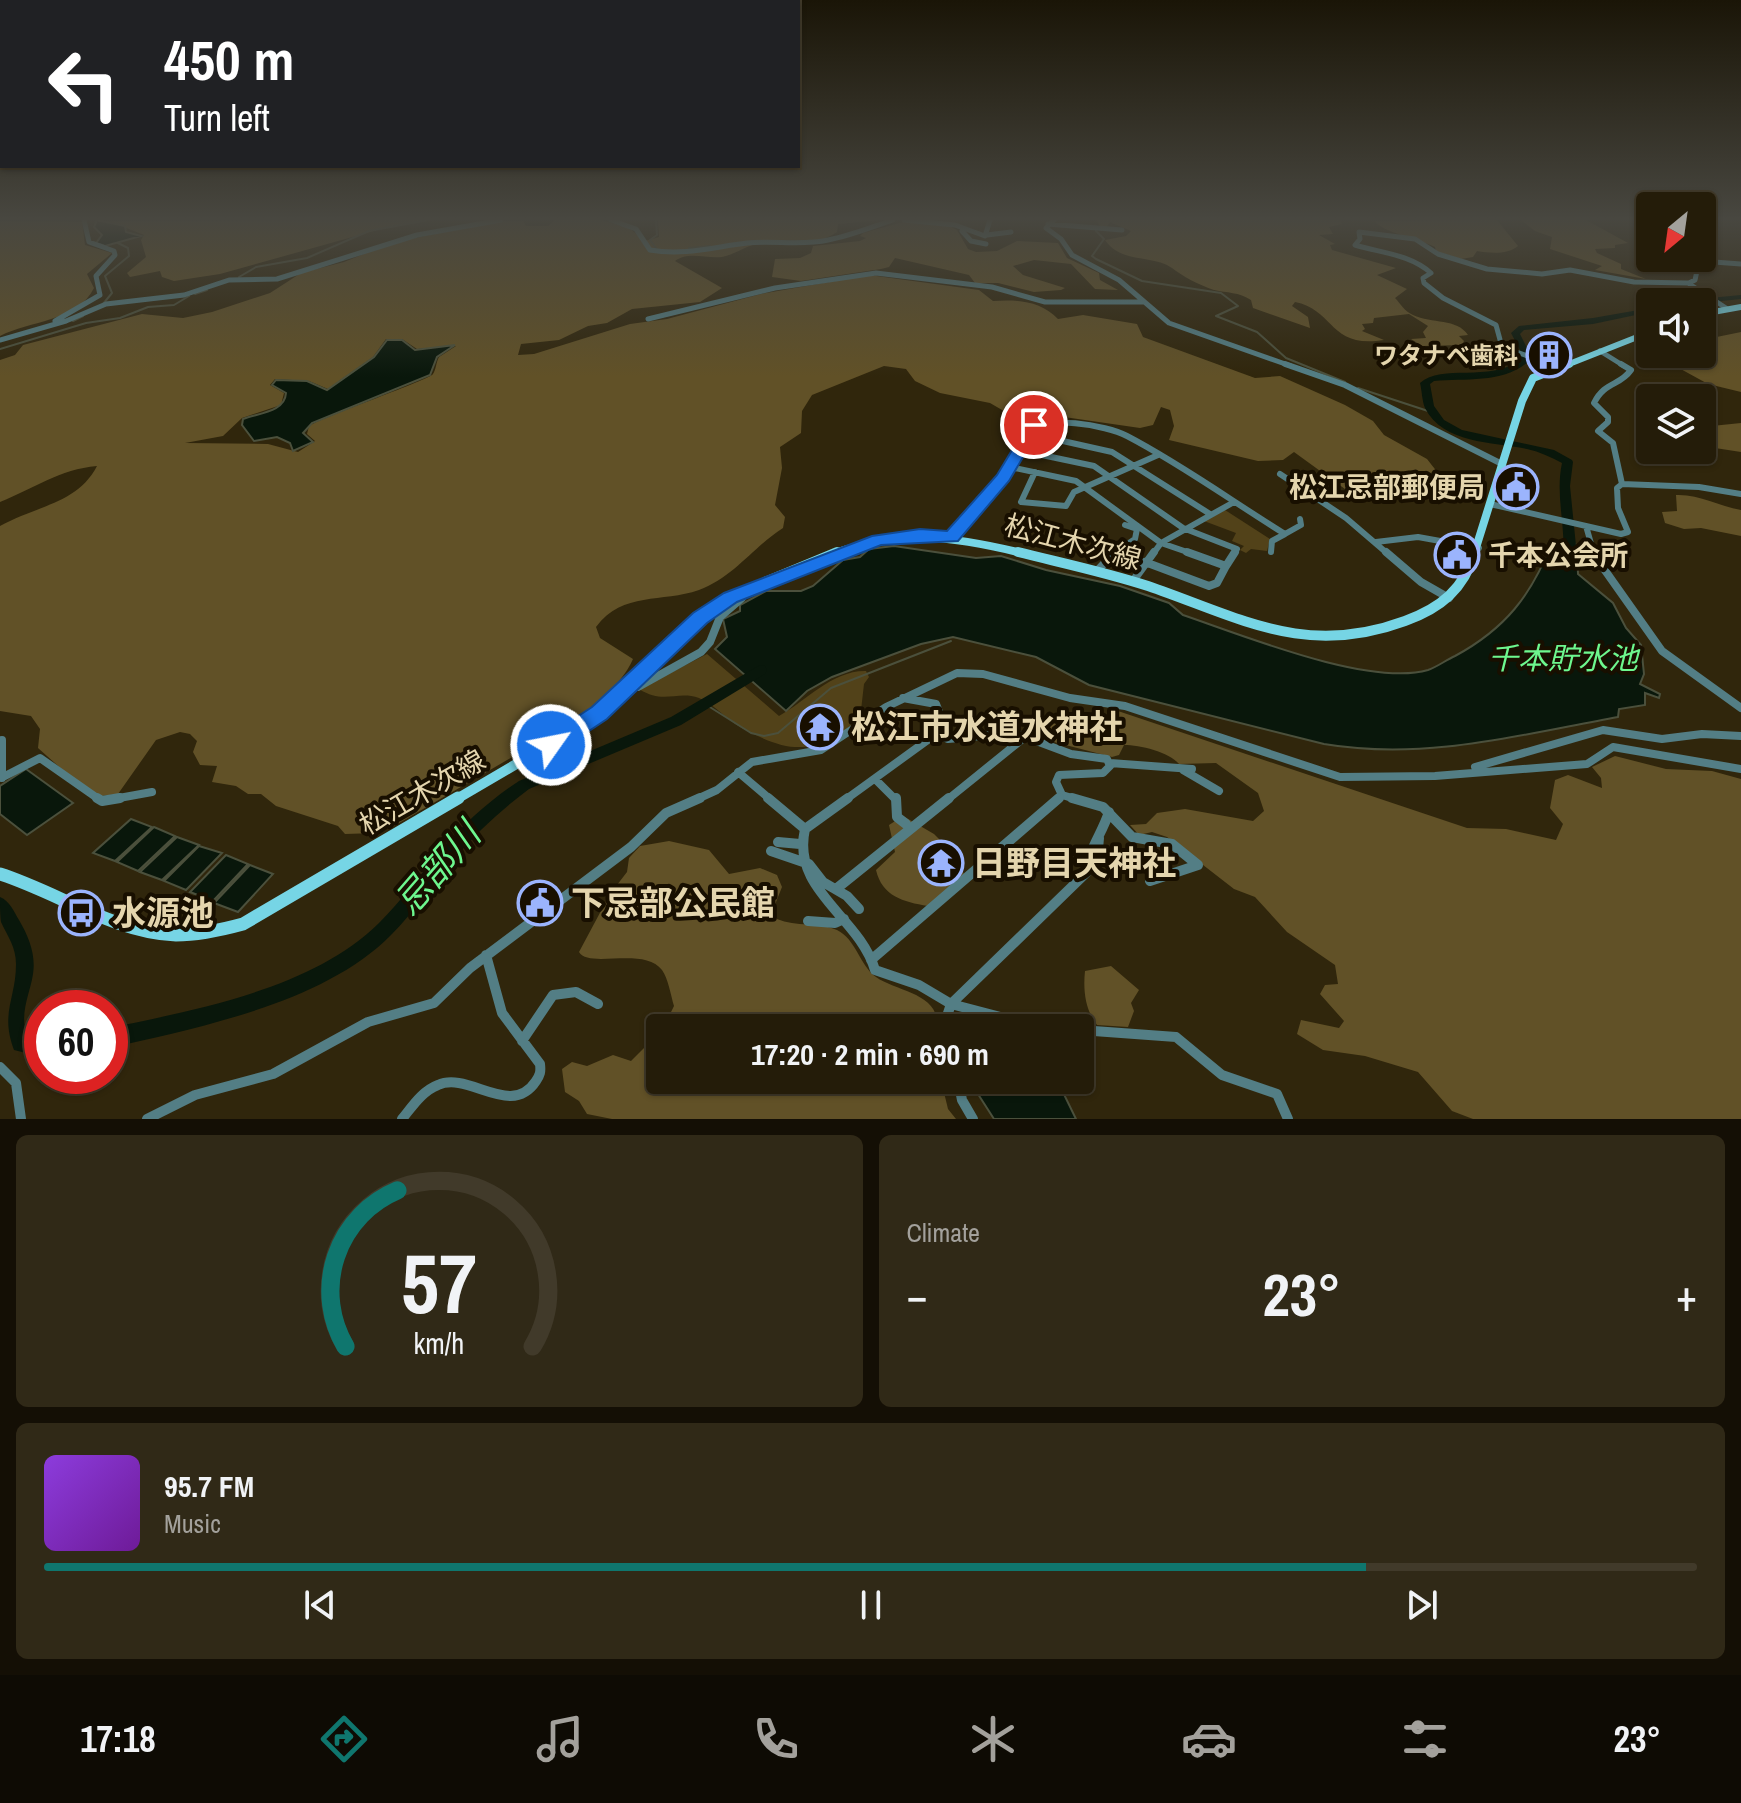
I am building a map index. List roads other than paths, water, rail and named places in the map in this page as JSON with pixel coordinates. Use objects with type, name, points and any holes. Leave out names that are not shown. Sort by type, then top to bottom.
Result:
[{"type":"main road","points":[[1716,310],[1741,307]]},
{"type":"main road","points":[[1449,598],[1467,578],[1479,548],[1527,386],[1539,374],[1556,366],[1636,337]]},
{"type":"main road","name":"松江木次線","points":[[0,874],[150,933],[186,937],[222,931],[275,907],[551,745],[599,713],[700,618],[747,590],[878,540],[920,535],[952,537],[1133,581],[1259,628],[1319,639],[1369,633],[1449,598]]},
{"type":"street","points":[[0,340],[57,321],[101,293],[96,276],[99,272]]},
{"type":"street","points":[[0,340],[66,321],[106,304],[184,295],[236,280],[277,279],[299,272]]},
{"type":"street","points":[[1106,272],[1177,327],[1345,385],[1502,464]]},
{"type":"street","points":[[1429,272],[1430,275],[1422,281],[1429,288],[1496,325],[1502,347],[1556,366]]},
{"type":"street","points":[[1522,272],[1554,272]]},
{"type":"street","points":[[1582,272],[1634,282],[1689,283],[1726,308]]},
{"type":"street","points":[[1689,283],[1700,272]]},
{"type":"street","points":[[648,319],[796,284],[876,273],[992,287],[1045,302],[1144,302]]},
{"type":"street","points":[[1600,351],[1631,370],[1627,376],[1602,387],[1594,403],[1608,417],[1608,422],[1598,431],[1613,443],[1622,484]]},
{"type":"street","points":[[952,537],[1010,467],[1034,425],[1058,421],[1124,434],[1285,534]]},
{"type":"street","points":[[1027,433],[1105,449],[1210,514]]},
{"type":"street","points":[[1018,450],[1090,464],[1183,528],[1237,548],[1217,583],[1209,586],[1145,562]]},
{"type":"street","points":[[1035,472],[1021,502],[1026,505],[1066,506],[1071,494],[1158,455]]},
{"type":"street","points":[[1010,467],[1069,479],[1085,487],[1161,543],[1226,566]]},
{"type":"street","points":[[1280,474],[1376,542],[1421,582],[1449,598]]},
{"type":"street","points":[[1490,504],[1626,533],[1628,526],[1617,502],[1617,488],[1622,484],[1699,487],[1741,494]]},
{"type":"street","points":[[1133,581],[1161,543],[1234,502]]},
{"type":"street","points":[[1271,552],[1272,541],[1301,525],[1300,519]]},
{"type":"street","points":[[1097,571],[1110,556],[1135,539],[1137,529],[1125,525]]},
{"type":"street","points":[[1584,525],[1592,552],[1662,651],[1681,668],[1741,708]]},
{"type":"street","points":[[1376,542],[1418,537],[1479,548]]},
{"type":"street","points":[[629,687],[638,687],[701,652],[710,642],[720,617],[742,598]]},
{"type":"street","points":[[147,1119],[195,1095],[282,1070],[368,1022],[434,1003],[486,955],[631,847],[655,821],[717,790],[738,772],[763,759],[821,750],[903,698],[951,674],[975,673],[1070,698],[1125,706],[1340,777],[1587,764],[1613,747],[1741,769]]},
{"type":"street","points":[[903,698],[936,704],[939,712],[934,724],[936,734]]},
{"type":"street","points":[[1457,773],[1591,731],[1617,730],[1662,739],[1702,734],[1741,736]]},
{"type":"street","points":[[936,734],[948,739],[1006,732],[1071,754],[1100,757],[1110,763],[1192,769]]},
{"type":"street","points":[[936,734],[805,829],[800,844],[803,861],[809,880],[864,943],[880,973],[919,985],[951,1004],[989,1014]]},
{"type":"street","points":[[836,889],[1025,737]]},
{"type":"street","points":[[2,740],[2,778]]},
{"type":"street","points":[[2,778],[38,757],[102,801],[152,792]]},
{"type":"street","points":[[1110,763],[1103,773],[1059,775],[1056,782],[1062,795],[1109,812],[1132,837],[1172,844],[1198,865],[1150,881]]},
{"type":"street","points":[[1179,768],[1219,791]]},
{"type":"street","points":[[738,772],[805,829]]},
{"type":"street","points":[[875,779],[896,798],[897,817],[906,824]]},
{"type":"street","points":[[871,960],[878,958],[1062,795]]},
{"type":"street","points":[[948,1014],[951,1004],[1086,873],[1088,853],[1109,812]]},
{"type":"street","points":[[1097,860],[1099,836]]},
{"type":"street","points":[[800,844],[775,846],[803,861],[823,882],[859,909]]},
{"type":"street","points":[[808,921],[835,923],[844,919]]},
{"type":"street","points":[[402,1119],[431,1086],[441,1082],[456,1080],[498,1095],[530,1090],[541,1073],[540,1064],[502,1013],[486,955]]},
{"type":"street","points":[[522,1041],[553,995],[576,992],[598,1004]]},
{"type":"street","points":[[1094,1031],[1155,1033],[1184,1040],[1222,1075],[1277,1094],[1288,1119]]},
{"type":"street","points":[[0,1067],[16,1083],[21,1119]]},
{"type":"street","points":[[961,1094],[973,1119]]},
{"type":"water","points":[[387,340],[402,340],[415,350],[455,345],[437,357],[430,375],[312,423],[303,433],[313,442],[293,451],[290,443],[277,437],[254,441],[242,425],[243,419],[270,411],[285,399],[286,393],[272,385],[276,380],[307,381],[327,390],[374,357]]},
{"type":"water","name":"千本貯水池","points":[[1563,541],[1577,545],[1578,574],[1613,603],[1626,628],[1641,645],[1644,674],[1640,684],[1660,694],[1659,698],[1645,693],[1645,705],[1619,709],[1618,717],[1472,744],[1399,749],[1324,744],[1089,685],[1036,657],[953,637],[921,644],[832,677],[807,691],[786,711],[715,649],[727,637],[723,619],[740,611],[740,605],[766,591],[801,591],[813,586],[843,560],[860,557],[869,549],[894,546],[976,558],[1001,556],[1046,570],[1120,586],[1169,603],[1183,615],[1271,646],[1340,665],[1403,673],[1428,670],[1473,646],[1502,622],[1526,594],[1552,542],[1562,545]]},
{"type":"water","points":[[26,769],[73,803],[27,835],[0,814],[0,786]]},
{"type":"water","points":[[131,819],[152,827],[115,861],[93,853]]},
{"type":"water","points":[[154,827],[175,836],[138,871],[117,862]]},
{"type":"water","points":[[177,837],[199,845],[162,880],[140,872]]},
{"type":"water","points":[[199,846],[222,853],[186,890],[164,881]]},
{"type":"water","points":[[226,855],[248,864],[213,901],[190,892]]},
{"type":"water","points":[[250,865],[273,874],[238,912],[214,903]]},
{"type":"water","points":[[978,1094],[1064,1094],[1076,1119],[994,1119]]},
{"type":"waterway","points":[[103,304],[112,293],[105,276],[110,272]]},
{"type":"waterway","points":[[239,277],[247,272]]},
{"type":"waterway","points":[[1124,272],[1142,281],[1221,293],[1238,306],[1216,316],[1257,332],[1286,358],[1345,382]]},
{"type":"waterway","points":[[195,294],[207,290]]},
{"type":"waterway","points":[[0,349],[86,323],[120,318],[148,307],[174,305],[189,296]]},
{"type":"waterway","name":"忌部川","points":[[1716,299],[1741,297]]},
{"type":"waterway","name":"忌部川","points":[[1569,558],[1570,534],[1565,498],[1568,462],[1550,452],[1459,432],[1441,422],[1429,407],[1425,383],[1432,378],[1493,375],[1515,368],[1524,361],[1525,352],[1515,333],[1522,328],[1593,321],[1636,313]]},
{"type":"waterway","points":[[73,321],[83,316]]},
{"type":"waterway","points":[[1358,388],[1431,412]]},
{"type":"waterway","points":[[705,704],[751,733],[764,736],[778,733],[831,688],[951,641]]},
{"type":"waterway","name":"忌部川","points":[[128,1034],[254,1002],[322,973],[383,931],[465,834],[524,785],[676,721],[760,670]]},
{"type":"waterway","name":"忌部川","points":[[0,905],[23,947],[24,972],[14,1024],[16,1034],[24,1044]]},
{"type":"place","name":"ワタナベ歯科","points":[[1549,355]]},
{"type":"place","name":"松江忌部郵便局","points":[[1516,487]]},
{"type":"place","name":"千本公会所","points":[[1457,555]]},
{"type":"place","name":"松江市水道水神社","points":[[820,727]]},
{"type":"place","name":"日野目天神社","points":[[941,863]]},
{"type":"place","name":"下忌部公民館","points":[[540,903]]},
{"type":"place","name":"水源池","points":[[81,913]]}]
